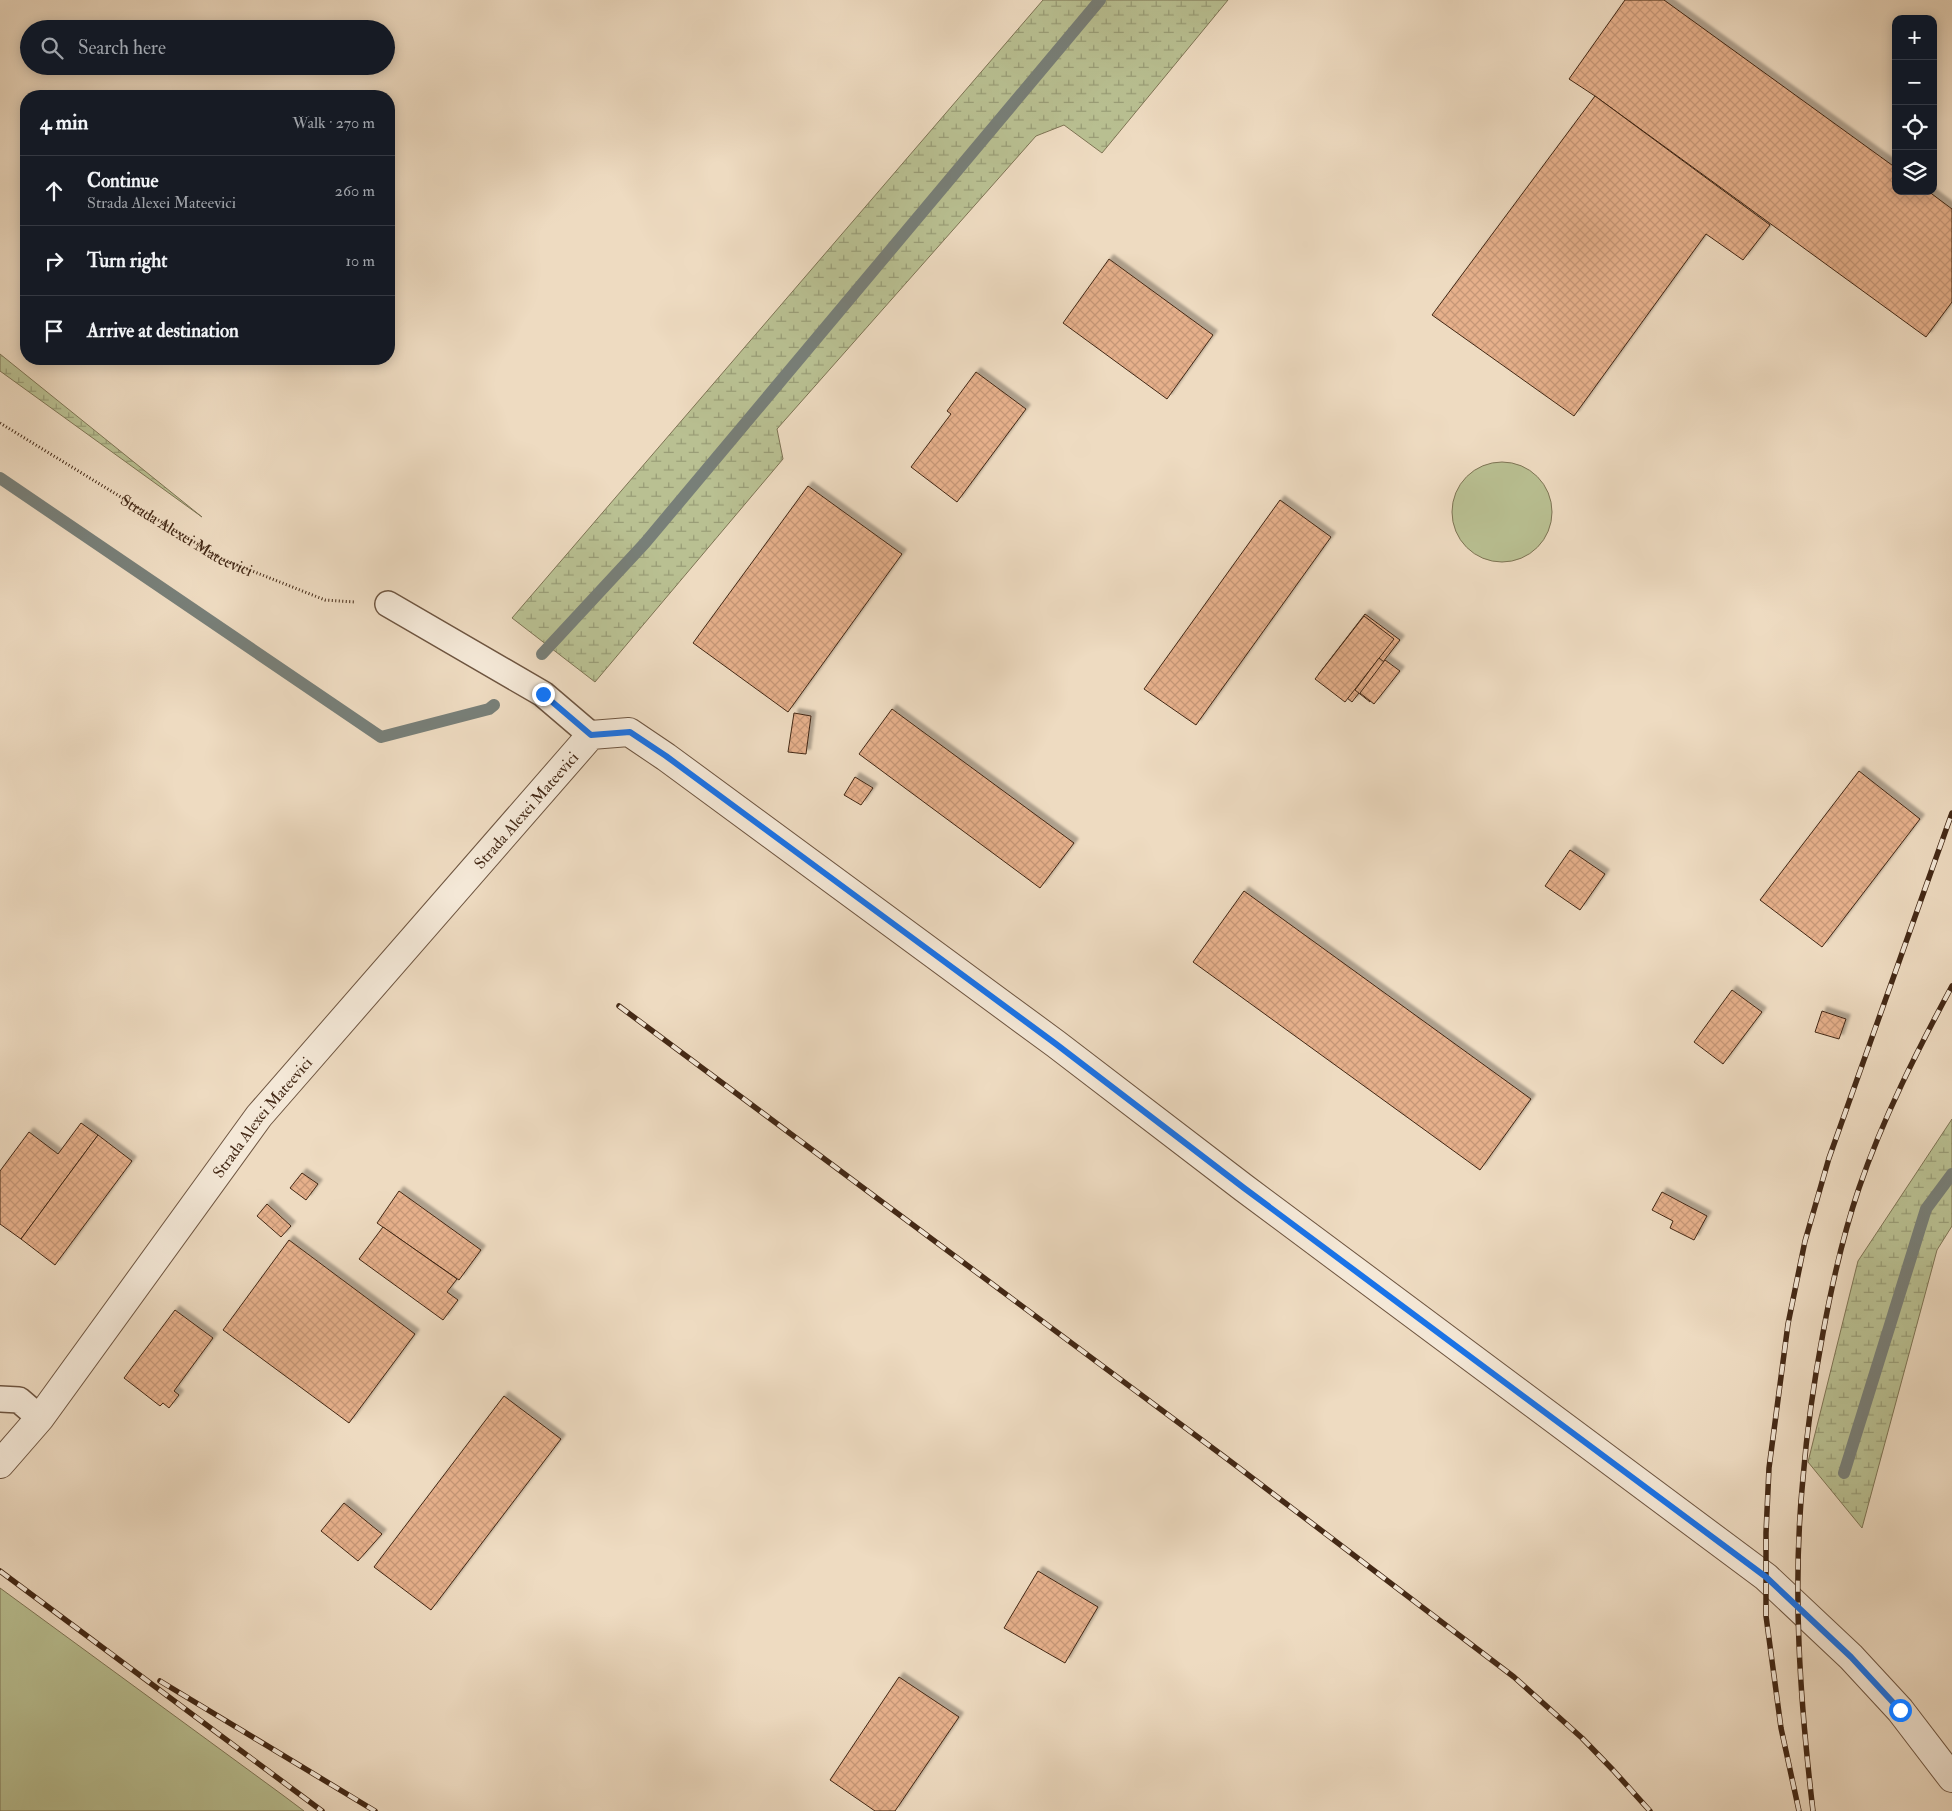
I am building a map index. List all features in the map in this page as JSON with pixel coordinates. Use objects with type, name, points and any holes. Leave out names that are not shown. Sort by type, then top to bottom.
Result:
[{"type":"street","points":[[591,735],[630,732],[666,756],[1048,1038],[1244,1188],[1766,1577],[1851,1657],[1900,1710],[1952,1778]]},
{"type":"street","name":"Strada Alexei Mateevici","points":[[0,1464],[40,1418],[259,1116],[591,735]]},
{"type":"lane","points":[[388,604],[543,694],[591,735]]},
{"type":"lane","points":[[0,1398],[19,1400],[40,1418]]},
{"type":"path","name":"Strada Alexei Mateevici","points":[[0,423],[222,559],[325,600],[388,604]]},
{"type":"green space","points":[[1043,0],[1228,0],[1102,153],[1064,125],[1036,136],[777,429],[783,459],[595,682],[512,618]]},
{"type":"green space","points":[[0,354],[202,517],[0,371]]},
{"type":"green space","points":[[1502,462],[1521,465],[1538,476],[1549,493],[1552,512],[1549,531],[1538,548],[1521,559],[1502,562],[1483,559],[1466,548],[1455,531],[1452,512],[1455,493],[1466,476],[1483,465]]},
{"type":"green space","points":[[1952,1119],[1952,1226],[1937,1250],[1862,1528],[1808,1462],[1858,1261]]},
{"type":"green space","points":[[0,1588],[284,1796],[304,1811],[0,1811]]},
{"type":"building","points":[[1625,0],[1664,0],[1892,165],[1892,195],[1933,195],[1952,209],[1952,302],[1926,337],[1569,79]]},
{"type":"building","points":[[1595,96],[1770,225],[1743,260],[1706,234],[1574,416],[1432,315]]},
{"type":"building","points":[[1109,259],[1213,335],[1167,399],[1063,323]]},
{"type":"building","points":[[976,372],[1026,409],[957,502],[911,467],[951,414],[947,411]]},
{"type":"building","points":[[808,486],[902,554],[788,712],[693,643]]},
{"type":"building","points":[[1280,500],[1331,537],[1196,725],[1144,689]]},
{"type":"building","points":[[1365,614],[1400,640],[1352,702],[1318,675]]},
{"type":"building","points":[[1364,616],[1394,639],[1345,702],[1315,679]]},
{"type":"building","points":[[1379,658],[1394,670],[1370,702],[1355,690]]},
{"type":"building","points":[[1385,660],[1400,671],[1374,704],[1360,693]]},
{"type":"building","points":[[892,709],[1074,843],[1040,888],[859,754]]},
{"type":"building","points":[[794,713],[811,716],[806,754],[788,752]]},
{"type":"building","points":[[1859,771],[1920,819],[1822,947],[1760,900]]},
{"type":"building","points":[[855,777],[873,788],[861,805],[844,795]]},
{"type":"building","points":[[1570,850],[1605,874],[1580,910],[1545,886]]},
{"type":"building","points":[[1244,891],[1531,1099],[1480,1170],[1193,962]]},
{"type":"building","points":[[1732,990],[1762,1012],[1723,1064],[1694,1042]]},
{"type":"building","points":[[1822,1011],[1846,1019],[1839,1039],[1815,1032]]},
{"type":"building","points":[[81,1123],[98,1135],[21,1239],[0,1224],[0,1171],[29,1132],[58,1154]]},
{"type":"building","points":[[98,1135],[132,1161],[55,1265],[21,1239]]},
{"type":"building","points":[[302,1173],[318,1184],[306,1200],[290,1188]]},
{"type":"building","points":[[399,1191],[481,1250],[459,1280],[377,1223]]},
{"type":"building","points":[[1662,1192],[1707,1216],[1694,1240],[1670,1228],[1673,1221],[1652,1210]]},
{"type":"building","points":[[267,1204],[291,1226],[281,1237],[257,1216]]},
{"type":"building","points":[[383,1227],[457,1279],[447,1292],[458,1300],[443,1320],[359,1259]]},
{"type":"building","points":[[289,1240],[415,1334],[349,1423],[223,1330]]},
{"type":"building","points":[[175,1310],[213,1338],[174,1391],[179,1395],[169,1408],[163,1403],[160,1406],[124,1378]]},
{"type":"building","points":[[504,1396],[561,1439],[431,1610],[374,1567]]},
{"type":"building","points":[[344,1503],[382,1534],[358,1561],[321,1531]]},
{"type":"building","points":[[1038,1571],[1098,1607],[1065,1663],[1004,1628]]},
{"type":"building","points":[[899,1677],[959,1717],[895,1811],[875,1811],[830,1780]]},
{"type":"waterway","points":[[542,654],[645,543],[1100,0]]},
{"type":"waterway","points":[[0,478],[381,737],[489,709],[494,705]]},
{"type":"waterway","points":[[1844,1473],[1926,1209],[1952,1174]]},
{"type":"railway","points":[[1799,1811],[1781,1728],[1766,1616],[1766,1533],[1769,1468],[1788,1324],[1805,1241],[1829,1158],[1952,813]]},
{"type":"railway","points":[[1813,1811],[1801,1686],[1798,1561],[1809,1423],[1826,1315],[1838,1260],[1868,1162],[1901,1085],[1952,986]]},
{"type":"railway","points":[[619,1006],[1230,1461],[1514,1677],[1582,1738],[1650,1811]]},
{"type":"railway","points":[[0,1571],[322,1811]]},
{"type":"railway","points":[[160,1681],[375,1811]]},
{"type":"route","points":[[543,694],[591,735],[630,732],[666,756],[1056,1044],[1244,1188],[1766,1577],[1851,1657],[1900,1710]]}]
